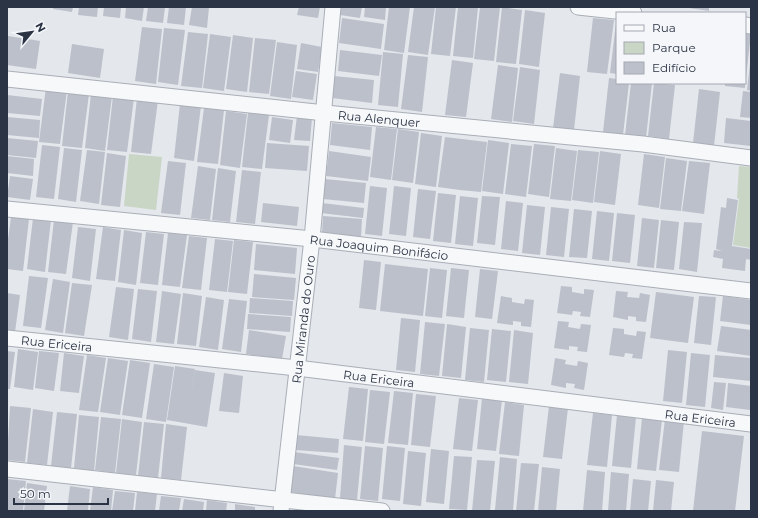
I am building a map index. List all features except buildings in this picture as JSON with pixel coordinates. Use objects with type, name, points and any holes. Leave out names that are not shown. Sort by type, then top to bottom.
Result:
[{"type":"street","name":"Rua Miranda do Ouro","points":[[281,505],[312,239],[325,113],[333,7]]},
{"type":"street","points":[[578,7],[625,12]]},
{"type":"street","name":"Rua Alenquer","points":[[7,79],[325,113],[643,144],[751,158]]},
{"type":"street","name":"Rua Joaquim Bonifácio","points":[[7,209],[312,239],[751,291]]},
{"type":"street","name":"Rua Ericeira","points":[[7,338],[297,368],[751,424]]},
{"type":"street","points":[[7,469],[281,505],[382,511]]},
{"type":"green space","points":[[129,154],[162,157],[156,210],[124,206]]},
{"type":"green space","points":[[739,166],[751,167],[751,248],[733,245],[739,199],[737,198]]}]
